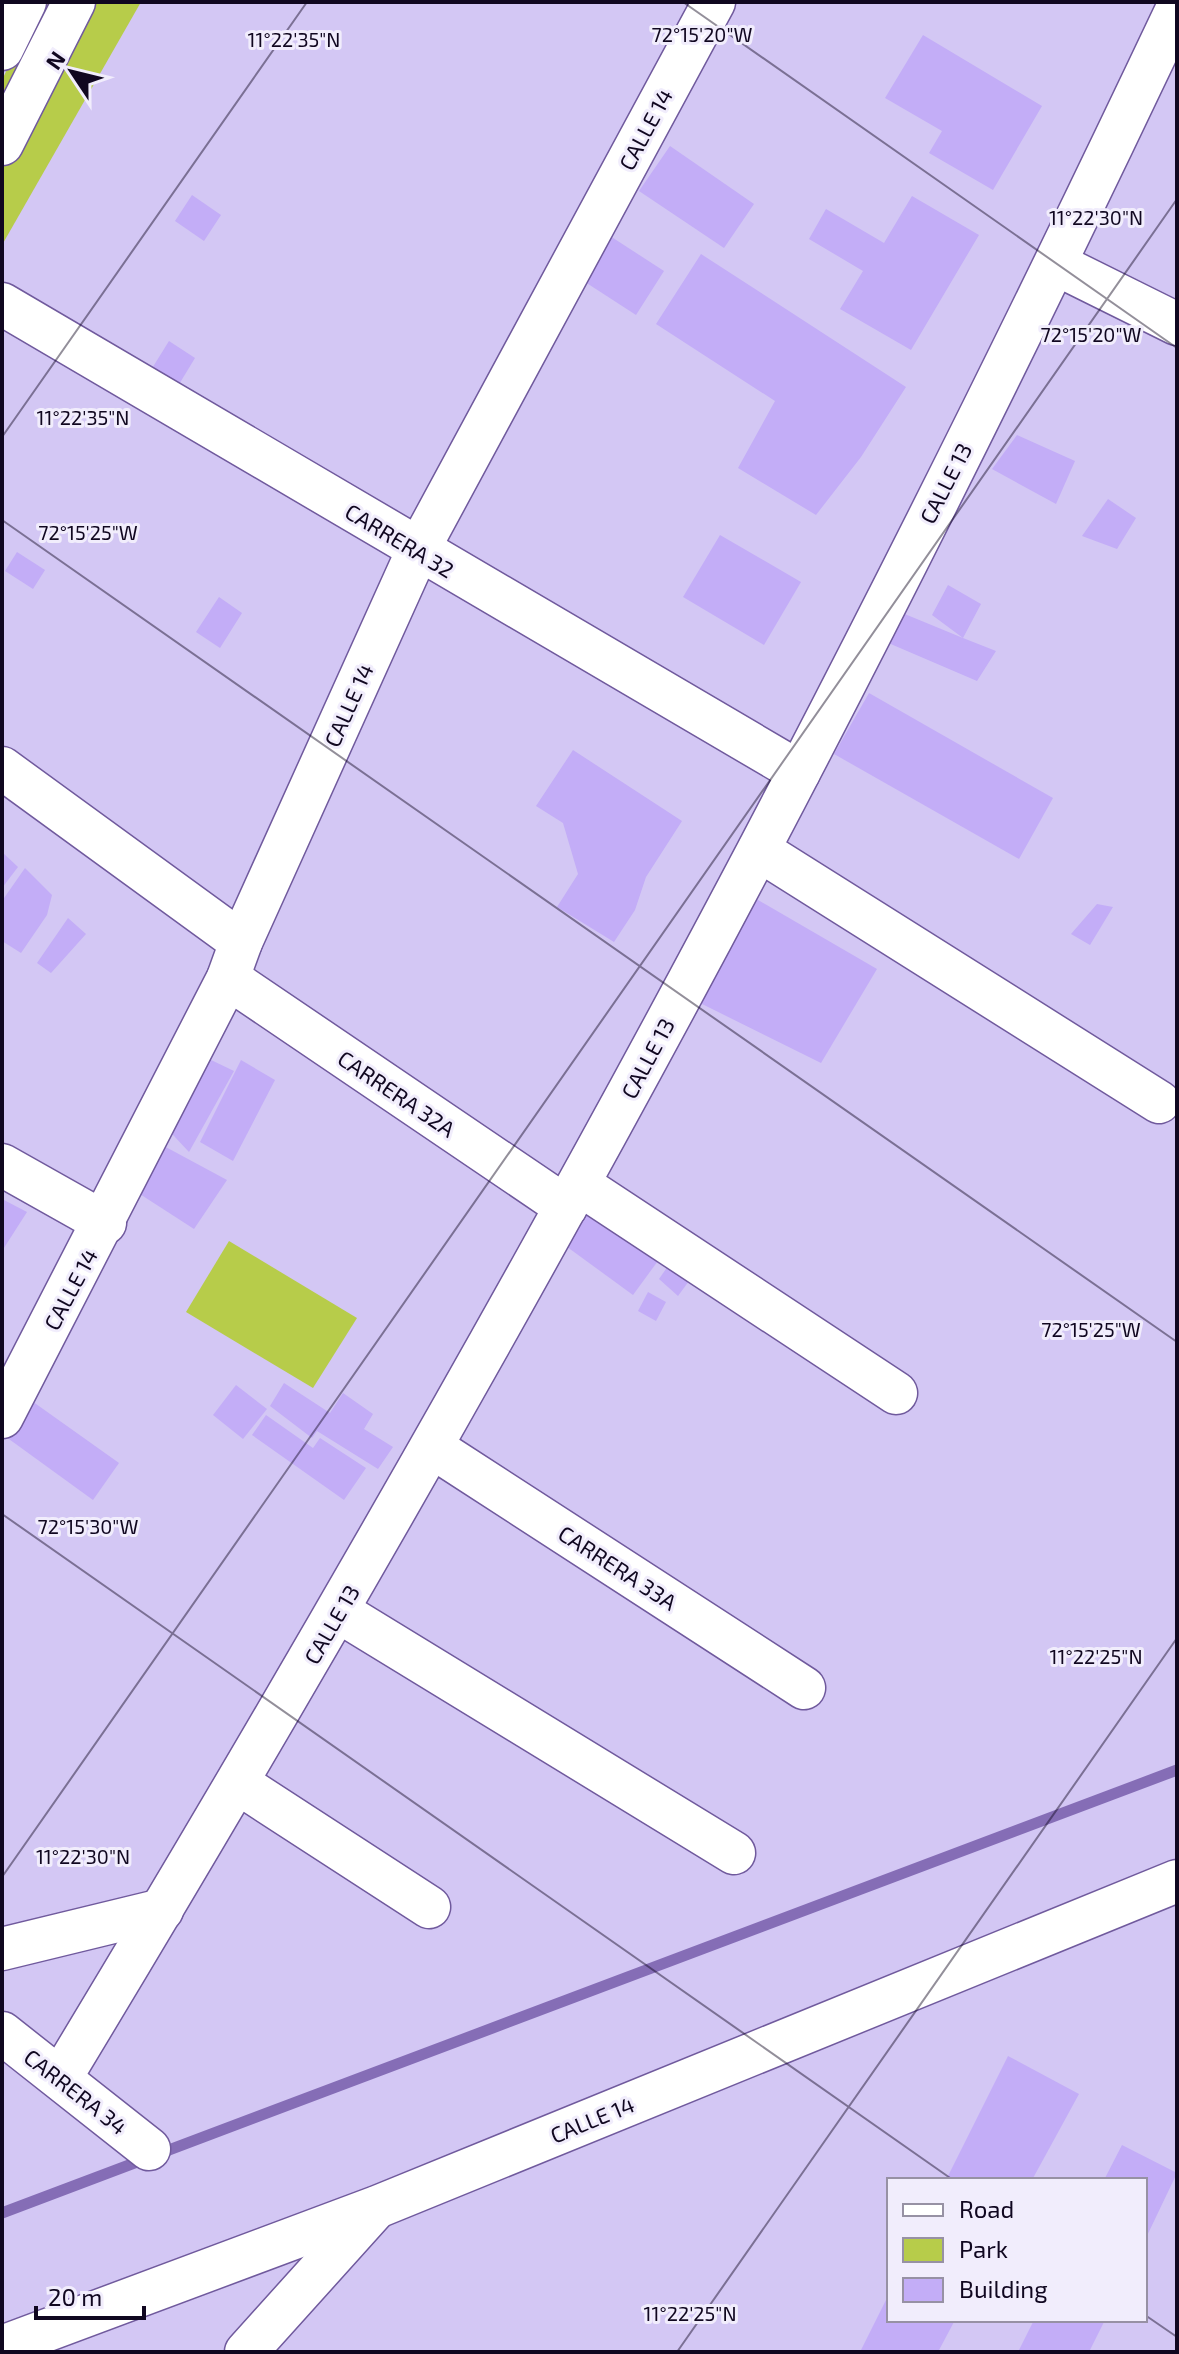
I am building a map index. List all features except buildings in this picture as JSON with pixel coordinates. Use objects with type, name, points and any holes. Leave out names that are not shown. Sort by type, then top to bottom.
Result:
[{"type":"street","points":[[2,49],[25,2]]},
{"type":"street","points":[[2,144],[74,2]]},
{"type":"street","name":"CALLE 14","points":[[2,1417],[105,1223],[234,960],[418,550],[714,2]]},
{"type":"street","name":"CALLE 13","points":[[61,2077],[238,1783],[432,1447],[759,850],[1056,264],[1177,9]]},
{"type":"street","points":[[1056,264],[1177,324]]},
{"type":"street","name":"CARRERA 32","points":[[2,304],[799,772]]},
{"type":"street","name":"CARRERA 32A","points":[[2,768],[234,960],[572,1195],[896,1393]]},
{"type":"street","points":[[759,850],[1159,1102]]},
{"type":"street","points":[[2,1165],[105,1223]]},
{"type":"street","name":"CARRERA 33A","points":[[432,1447],[804,1688]]},
{"type":"street","points":[[338,1611],[734,1853]]},
{"type":"street","points":[[238,1783],[429,1907]]},
{"type":"street","name":"CALLE 14","points":[[2,2347],[377,2207],[1177,1881]]},
{"type":"street","points":[[2,1949],[162,1910]]},
{"type":"street","name":"CARRERA 34","points":[[2,2033],[149,2149]]},
{"type":"street","points":[[246,2352],[377,2207]]},
{"type":"green space","points":[[39,2],[141,2],[2,245],[2,80]]},
{"type":"green space","points":[[229,1241],[357,1318],[313,1388],[186,1312]]},
{"type":"waterway","points":[[2,2213],[1177,1770]]}]
